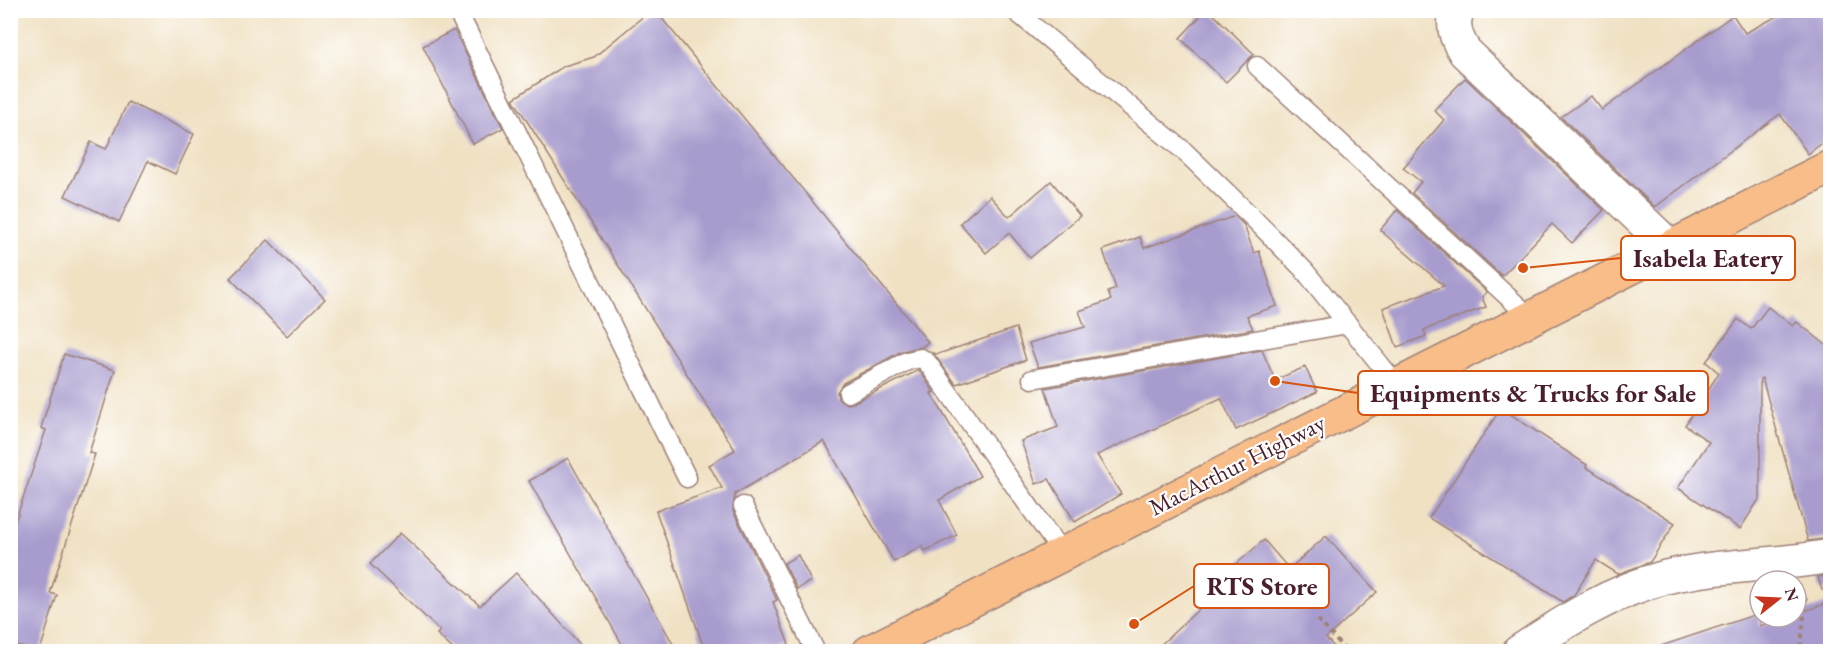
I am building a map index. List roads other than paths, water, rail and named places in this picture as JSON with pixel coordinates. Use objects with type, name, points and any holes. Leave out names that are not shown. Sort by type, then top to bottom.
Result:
[{"type":"highway","name":"MacArthur Highway","points":[[870,651],[1830,166]]},
{"type":"street","points":[[1458,10],[1455,16],[1457,40],[1465,52],[1670,247]]},
{"type":"street","points":[[1519,651],[1571,617],[1626,590],[1666,577],[1820,558]]},
{"type":"lane","points":[[457,10],[687,478]]},
{"type":"lane","points":[[1014,10],[1184,151],[1304,270],[1396,384]]},
{"type":"lane","points":[[1257,66],[1530,317]]},
{"type":"lane","points":[[1032,379],[1348,324]]},
{"type":"lane","points":[[848,393],[907,361],[921,358],[927,362],[1062,553]]},
{"type":"lane","points":[[743,506],[816,651]]},
{"type":"place","name":"Isabela Eatery","points":[[1523,268]]},
{"type":"place","name":"Equipments & Trucks for Sale","points":[[1275,381]]},
{"type":"place","name":"RTS Store","points":[[1134,624]]}]
